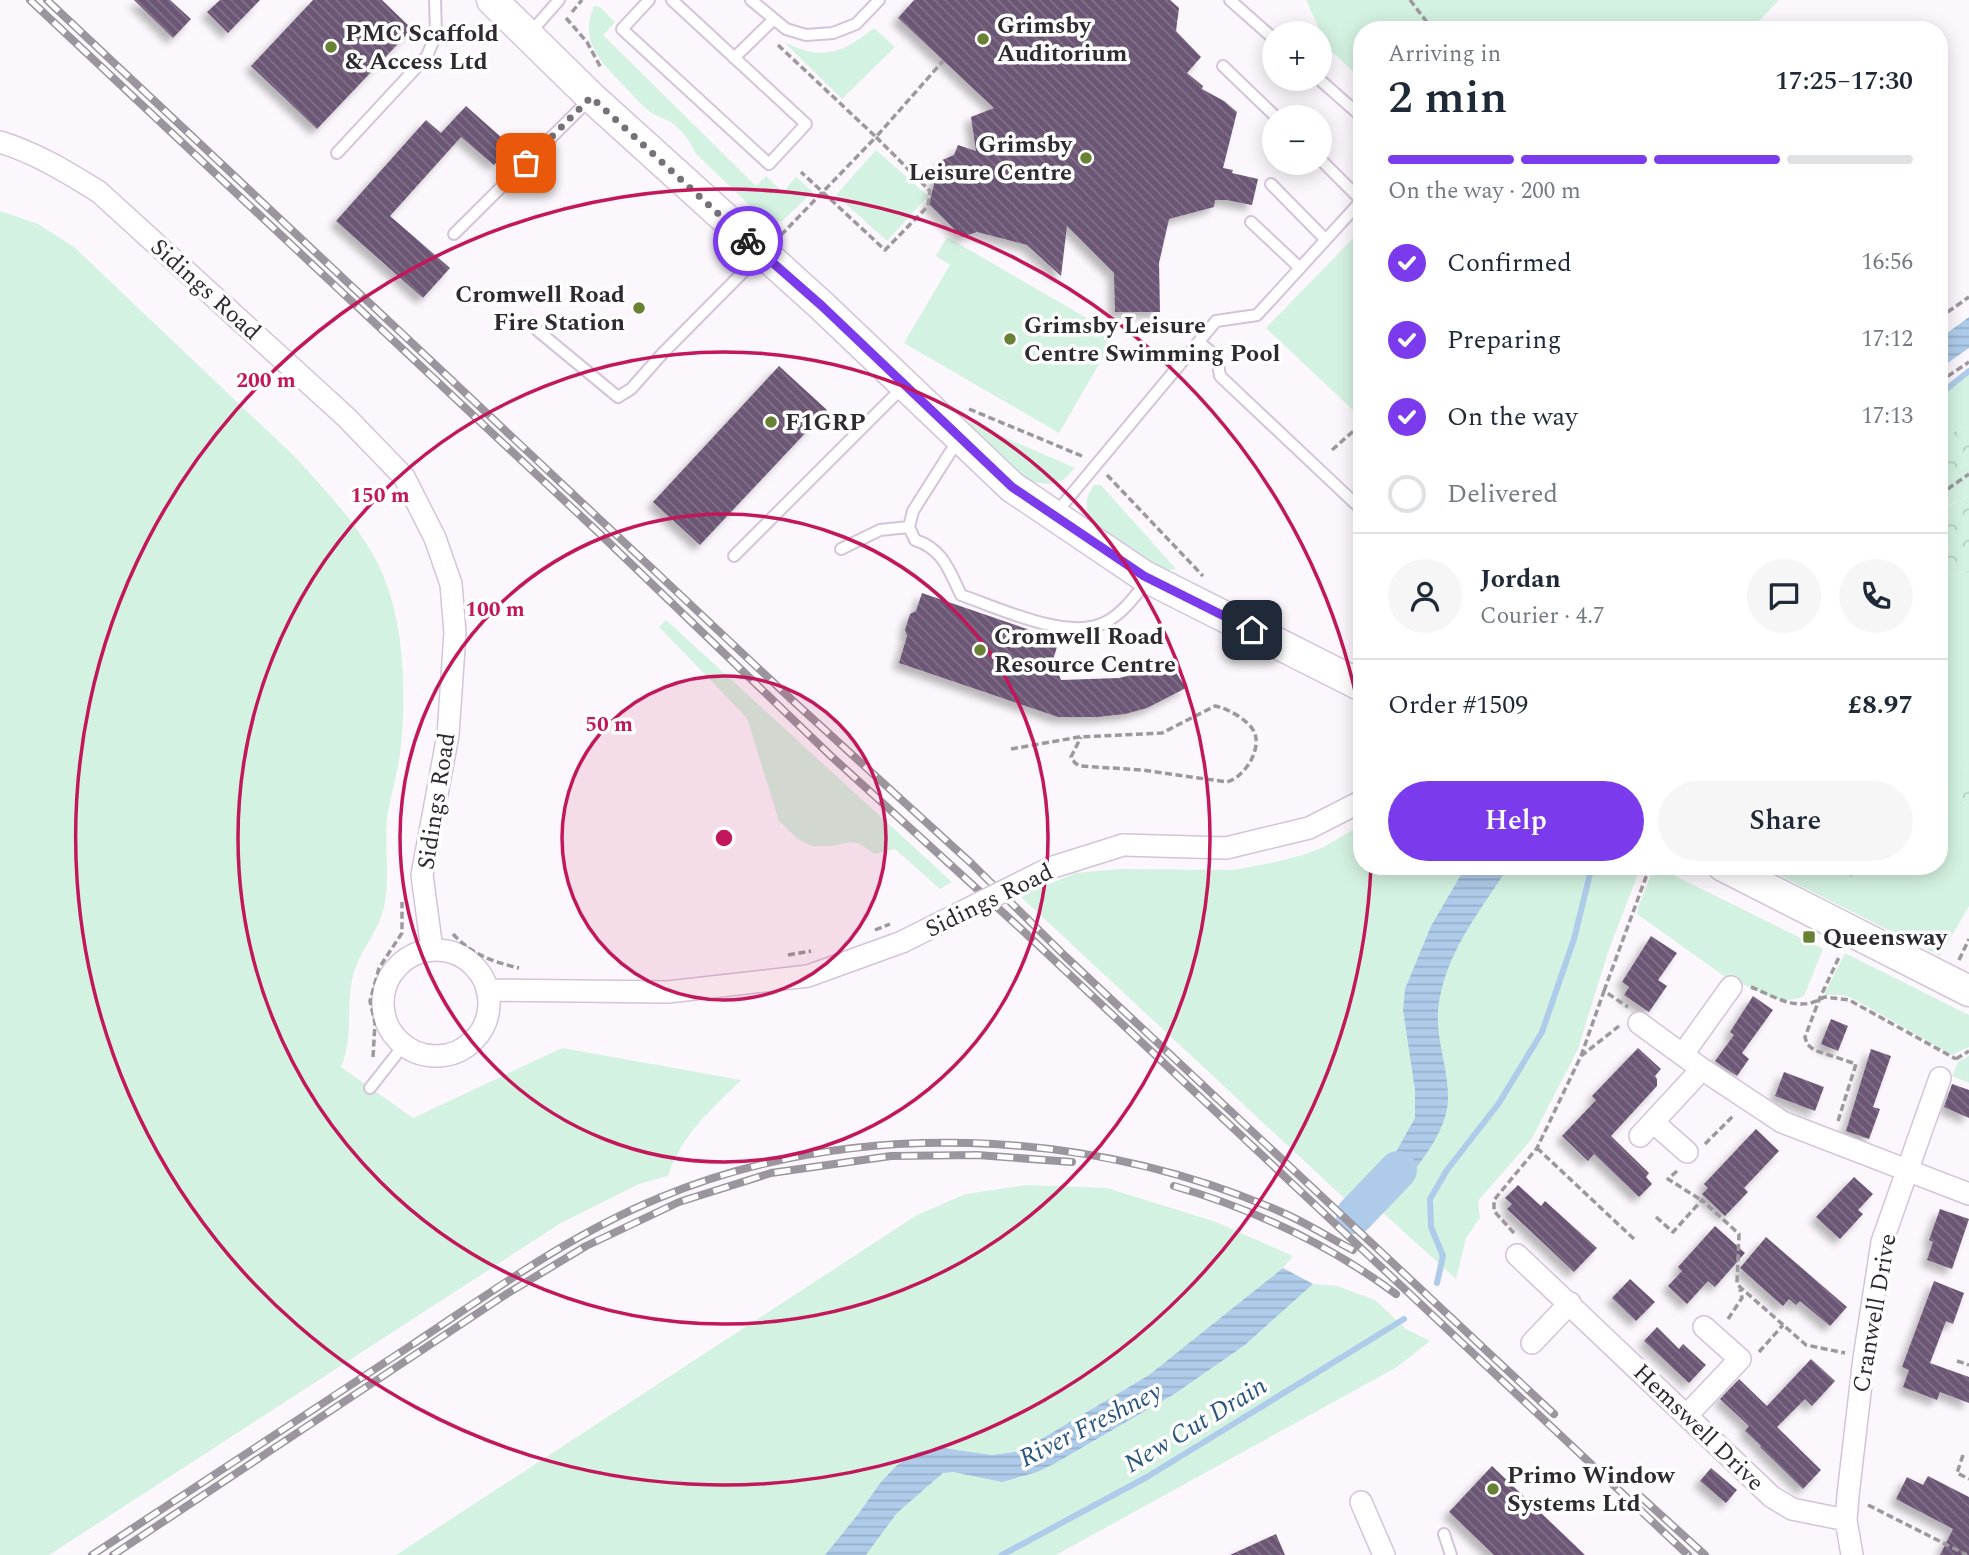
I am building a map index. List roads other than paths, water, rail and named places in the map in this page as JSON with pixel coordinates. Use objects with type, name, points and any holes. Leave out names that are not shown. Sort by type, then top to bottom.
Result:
[{"type":"street","points":[[492,0],[591,97],[822,306],[1012,487],[1149,579],[1353,681]]},
{"type":"street","name":"Sidings Road","points":[[0,142],[59,167],[99,192],[346,417],[404,477],[435,538],[451,583],[455,633],[448,735],[422,875],[432,950]]},
{"type":"street","name":"Sidings Road","points":[[487,990],[668,992],[808,976],[902,942],[1051,868],[1123,845],[1226,848],[1309,828],[1353,806]]},
{"type":"street","points":[[1741,875],[1969,991]]},
{"type":"street","points":[[432,950],[449,952],[466,960],[479,973],[487,990],[489,1008],[484,1026],[473,1041],[453,1054],[420,1054],[403,1046],[391,1032],[383,1009],[384,991],[399,965],[414,955],[432,950]]},
{"type":"street","points":[[1683,1054],[1731,987]]},
{"type":"street","points":[[1630,1021],[1782,1122],[1969,1194]]},
{"type":"street","points":[[1687,1152],[1646,1129],[1702,1069]]},
{"type":"street","name":"Cranwell Drive","points":[[1852,1555],[1846,1520],[1848,1495],[1864,1357],[1882,1242],[1940,1078]]},
{"type":"street","name":"Hemswell Drive","points":[[1517,1255],[1772,1497],[1792,1509],[1846,1520]]},
{"type":"street","points":[[1532,1343],[1570,1303]]},
{"type":"street","points":[[1688,1415],[1740,1359],[1709,1332]]},
{"type":"street","points":[[1361,1502],[1384,1555]]},
{"type":"lane","points":[[337,153],[427,56],[436,34],[435,0]]},
{"type":"lane","points":[[528,35],[559,0]]},
{"type":"lane","points":[[649,0],[622,29],[769,164],[806,124],[672,0]]},
{"type":"lane","points":[[751,0],[786,29],[806,35],[833,33],[856,24],[879,0]]},
{"type":"lane","points":[[1230,0],[1262,28]]},
{"type":"lane","points":[[734,58],[774,19]]},
{"type":"lane","points":[[1223,66],[1264,105]]},
{"type":"lane","points":[[1332,90],[1353,109]]},
{"type":"lane","points":[[454,234],[591,97]]},
{"type":"lane","points":[[1332,171],[1353,192]]},
{"type":"lane","points":[[1271,184],[1325,239]]},
{"type":"lane","points":[[1054,516],[1216,321],[1257,314],[1353,209]]},
{"type":"lane","points":[[1251,222],[1300,268]]},
{"type":"lane","points":[[537,330],[618,397],[631,389],[762,253]]},
{"type":"lane","points":[[1199,342],[1217,357],[1220,376],[1353,502]]},
{"type":"lane","points":[[734,556],[904,386]]},
{"type":"lane","points":[[960,438],[913,511],[909,527],[915,540],[930,545],[948,567],[961,595],[1057,628],[1082,629],[1103,624],[1125,607],[1149,579]]},
{"type":"lane","points":[[841,549],[880,530],[909,527]]},
{"type":"lane","points":[[370,1088],[403,1046]]},
{"type":"lane","points":[[1444,1534],[1451,1555]]},
{"type":"water","points":[[1969,317],[1969,348],[1948,363],[1948,332]]},
{"type":"water","points":[[1461,875],[1503,875],[1460,942],[1441,992],[1438,1021],[1448,1097],[1441,1129],[1421,1161],[1374,1217],[1349,1195],[1396,1152],[1415,1118],[1415,1090],[1403,1010],[1405,989],[1431,926]]},
{"type":"water","points":[[1283,1268],[1313,1284],[1245,1345],[1176,1393],[1037,1472],[1002,1482],[953,1472],[943,1473],[897,1513],[866,1555],[825,1555],[880,1483],[896,1466],[917,1452],[943,1448],[992,1455],[1021,1451],[1149,1375]]},
{"type":"waterway","name":"New Cut Drain","points":[[1948,388],[1969,371]]},
{"type":"waterway","name":"New Cut Drain","points":[[1437,1283],[1443,1256],[1431,1227],[1430,1199],[1447,1170],[1499,1103],[1542,1032],[1574,939],[1590,875]]},
{"type":"waterway","name":"River Freshney","points":[[1355,1215],[1398,1170]]},
{"type":"waterway","name":"New Cut Drain","points":[[1002,1555],[1147,1477],[1404,1319]]},
{"type":"railway","points":[[30,0],[600,534],[831,756],[1021,929],[1688,1555]]},
{"type":"railway","points":[[47,0],[791,699],[972,864],[1065,956],[1554,1414]]},
{"type":"railway","points":[[92,1555],[564,1246],[626,1212],[734,1172],[811,1154],[890,1145],[970,1143],[1049,1149],[1128,1163],[1205,1183],[1289,1215],[1353,1250]]},
{"type":"railway","points":[[113,1555],[505,1295],[586,1246],[679,1202],[771,1173],[891,1156],[977,1155],[1072,1162]]},
{"type":"railway","points":[[1174,1186],[1204,1195],[1290,1230],[1345,1260],[1396,1294]]},
{"type":"railway","points":[[1640,1496],[1705,1555]]},
{"type":"place","name":"Grimsby Auditorium","points":[[983,39]]},
{"type":"place","name":"PMC Scaffold & Access Ltd","points":[[331,47]]},
{"type":"place","name":"Grimsby Leisure Centre","points":[[1086,158]]},
{"type":"place","name":"Cromwell Road Fire Station","points":[[639,308]]},
{"type":"place","name":"Grimsby Leisure Centre Swimming Pool","points":[[1010,339]]},
{"type":"place","name":"F1GRP","points":[[771,422]]},
{"type":"place","name":"Cromwell Road Resource Centre","points":[[980,650]]},
{"type":"place","name":"Queensway","points":[[1809,937]]},
{"type":"place","name":"Primo Window Systems Ltd","points":[[1493,1489]]}]
